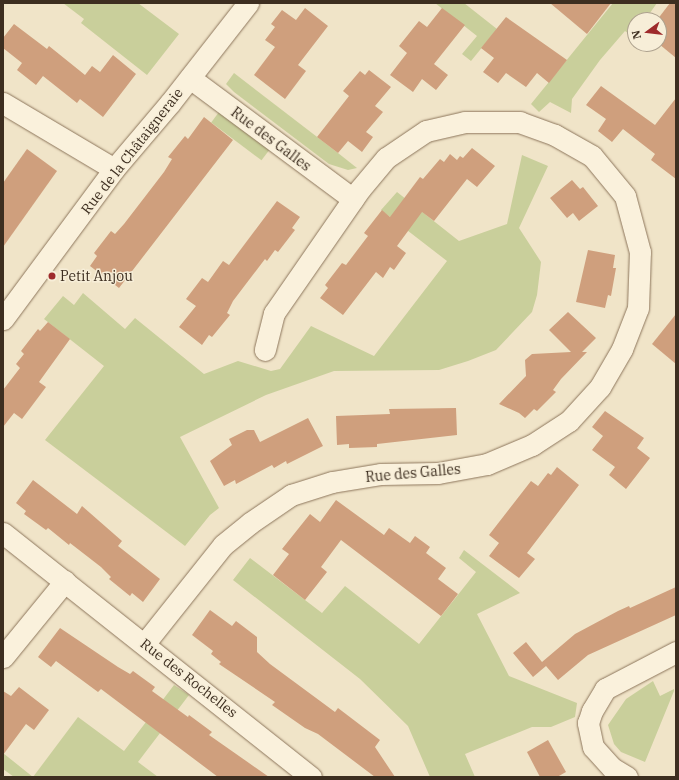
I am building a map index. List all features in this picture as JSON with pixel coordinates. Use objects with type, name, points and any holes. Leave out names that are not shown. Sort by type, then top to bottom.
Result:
[{"type":"street","name":"Rue de la Châtaigneraie","points":[[3,319],[114,169],[190,78],[248,3]]},
{"type":"street","name":"Rue des Galles","points":[[190,78],[353,199]]},
{"type":"street","points":[[3,103],[114,169]]},
{"type":"street","name":"Rue des Galles","points":[[145,643],[223,545],[250,523],[291,495],[332,482],[382,474],[438,473],[487,464],[532,445],[569,421],[600,387],[622,349],[638,308],[640,252],[625,196],[592,156],[556,135],[520,122],[465,122],[426,131],[386,158],[353,199],[274,313],[265,350]]},
{"type":"street","name":"Rue des Rochelles","points":[[3,533],[145,643],[312,777]]},
{"type":"street","points":[[3,657],[65,581]]},
{"type":"street","points":[[627,777],[612,768],[593,748],[588,724],[592,711],[605,689],[676,652]]},
{"type":"green space","points":[[63,3],[138,3],[179,34],[147,75],[81,23],[84,19]]},
{"type":"green space","points":[[435,3],[464,3],[497,29],[471,61],[462,54],[477,36]]},
{"type":"green space","points":[[613,3],[657,3],[651,12],[627,12],[627,32],[625,31],[600,60],[572,99],[571,113],[550,102],[539,112],[531,104]]},
{"type":"green space","points":[[234,73],[357,168],[348,170],[329,164],[234,92],[226,84]]},
{"type":"green space","points":[[219,112],[269,150],[261,160],[211,122]]},
{"type":"green space","points":[[522,155],[548,166],[519,228],[541,262],[537,295],[532,312],[496,350],[468,361],[439,370],[334,371],[266,395],[180,437],[219,508],[210,515],[185,546],[45,440],[104,366],[44,319],[63,296],[74,305],[83,293],[125,329],[135,318],[204,374],[238,361],[271,371],[280,369],[311,326],[374,356],[447,261],[381,210],[397,192],[459,241],[507,224]]},
{"type":"green space","points":[[464,550],[520,593],[477,614],[509,676],[577,703],[575,717],[551,727],[532,727],[465,754],[475,777],[430,777],[408,726],[360,679],[233,580],[250,558],[322,613],[345,586],[419,644],[476,572],[459,558]]},
{"type":"green space","points":[[653,681],[660,696],[674,689],[674,691],[645,762],[621,752],[614,744],[608,725],[626,699]]},
{"type":"green space","points":[[174,685],[189,695],[138,762],[158,777],[33,777],[78,717],[124,751]]},
{"type":"green space","points":[[3,753],[33,777],[14,777],[3,769]]},
{"type":"building","points":[[550,3],[611,3],[587,34]]},
{"type":"building","points":[[670,3],[676,3],[676,58],[667,51],[667,12],[663,12]]},
{"type":"building","points":[[305,8],[328,26],[298,65],[306,71],[285,99],[254,75],[275,47],[265,40],[275,27],[271,24],[282,10],[296,20]]},
{"type":"building","points":[[442,8],[465,25],[434,64],[448,75],[436,90],[422,79],[413,92],[390,75],[407,53],[399,46],[419,21],[427,27]]},
{"type":"building","points":[[506,17],[567,60],[549,83],[537,73],[526,87],[506,73],[498,83],[483,72],[494,58],[481,48]]},
{"type":"building","points":[[14,24],[47,49],[49,46],[85,75],[92,66],[100,72],[113,55],[136,74],[103,117],[80,99],[77,103],[43,76],[36,85],[17,70],[22,63],[3,48],[3,38]]},
{"type":"building","points":[[369,70],[391,87],[375,106],[383,112],[366,132],[373,137],[362,152],[348,141],[338,153],[317,137],[349,96],[343,91],[360,71],[365,75]]},
{"type":"building","points":[[601,86],[655,125],[676,98],[676,179],[651,160],[655,154],[623,129],[612,142],[598,131],[606,119],[586,105]]},
{"type":"building","points":[[204,117],[233,140],[119,288],[90,266],[97,256],[94,253],[111,231],[115,234],[124,224],[164,172],[172,159],[168,157],[185,136],[188,139]]},
{"type":"building","points":[[472,148],[495,166],[477,187],[467,179],[434,221],[422,212],[397,246],[406,253],[394,270],[390,267],[383,278],[376,272],[343,315],[320,298],[328,288],[325,285],[342,263],[346,265],[368,236],[364,233],[382,210],[390,217],[420,177],[423,179],[440,159],[444,162],[450,154],[457,160],[460,156],[463,158]]},
{"type":"building","points":[[27,149],[57,171],[3,247],[3,183]]},
{"type":"building","points":[[572,180],[580,189],[583,187],[598,206],[579,221],[573,213],[567,218],[550,198]]},
{"type":"building","points":[[277,201],[300,217],[292,228],[295,230],[278,252],[275,250],[267,261],[265,259],[233,301],[227,313],[230,315],[212,337],[209,335],[202,345],[179,327],[196,306],[186,299],[202,278],[208,282],[223,261],[229,265]]},
{"type":"building","points":[[588,250],[615,255],[613,268],[616,268],[611,296],[608,295],[605,308],[576,302]]},
{"type":"building","points":[[568,312],[596,338],[582,352],[587,352],[561,379],[553,390],[556,392],[537,411],[534,409],[525,418],[519,413],[499,404],[526,376],[525,360],[532,354],[571,352],[549,330]]},
{"type":"building","points":[[676,314],[676,364],[652,344]]},
{"type":"building","points":[[48,322],[70,339],[39,382],[46,387],[22,419],[14,413],[3,427],[3,390],[20,368],[16,364],[24,354],[21,351],[38,329],[40,331]]},
{"type":"building","points":[[456,408],[457,435],[377,444],[377,447],[349,448],[349,444],[337,445],[336,416],[390,414],[389,409]]},
{"type":"building","points":[[605,411],[644,438],[637,448],[650,458],[626,489],[609,475],[615,467],[592,450],[603,436],[592,427]]},
{"type":"building","points":[[308,418],[323,446],[287,464],[286,461],[274,468],[272,465],[236,484],[235,480],[224,486],[210,461],[232,445],[229,439],[247,430],[254,430],[260,442]]},
{"type":"building","points":[[557,467],[579,485],[527,553],[535,559],[519,578],[489,556],[499,543],[489,535],[531,481],[538,486],[548,473],[551,475]]},
{"type":"building","points":[[33,480],[77,514],[82,506],[122,541],[118,546],[160,579],[143,602],[132,593],[130,596],[109,579],[111,577],[101,567],[70,543],[69,545],[48,528],[46,530],[24,514],[26,511],[16,503]]},
{"type":"building","points":[[336,500],[384,535],[389,528],[410,543],[415,536],[430,547],[426,553],[446,568],[438,579],[458,594],[441,616],[341,540],[321,567],[327,572],[305,600],[273,575],[289,554],[282,549],[310,514],[320,522]]},
{"type":"building","points":[[676,587],[676,615],[588,655],[558,680],[546,666],[533,677],[513,653],[526,642],[542,662],[575,634],[618,611],[629,606],[630,608]]},
{"type":"building","points":[[210,610],[232,626],[236,621],[257,637],[257,652],[270,664],[335,712],[338,708],[380,740],[375,747],[395,777],[375,777],[318,734],[305,728],[272,705],[275,702],[219,664],[221,662],[211,654],[213,651],[192,635]]},
{"type":"building","points":[[60,628],[118,667],[130,674],[133,671],[155,687],[152,691],[188,717],[189,715],[212,732],[209,735],[269,777],[218,777],[101,689],[98,692],[56,661],[51,667],[38,657]]},
{"type":"building","points":[[19,687],[49,710],[34,730],[26,724],[3,755],[3,691],[11,696]]},
{"type":"building","points":[[548,740],[566,772],[557,777],[540,777],[527,752]]},
{"type":"place","name":"Petit Anjou","points":[[52,276]]}]
